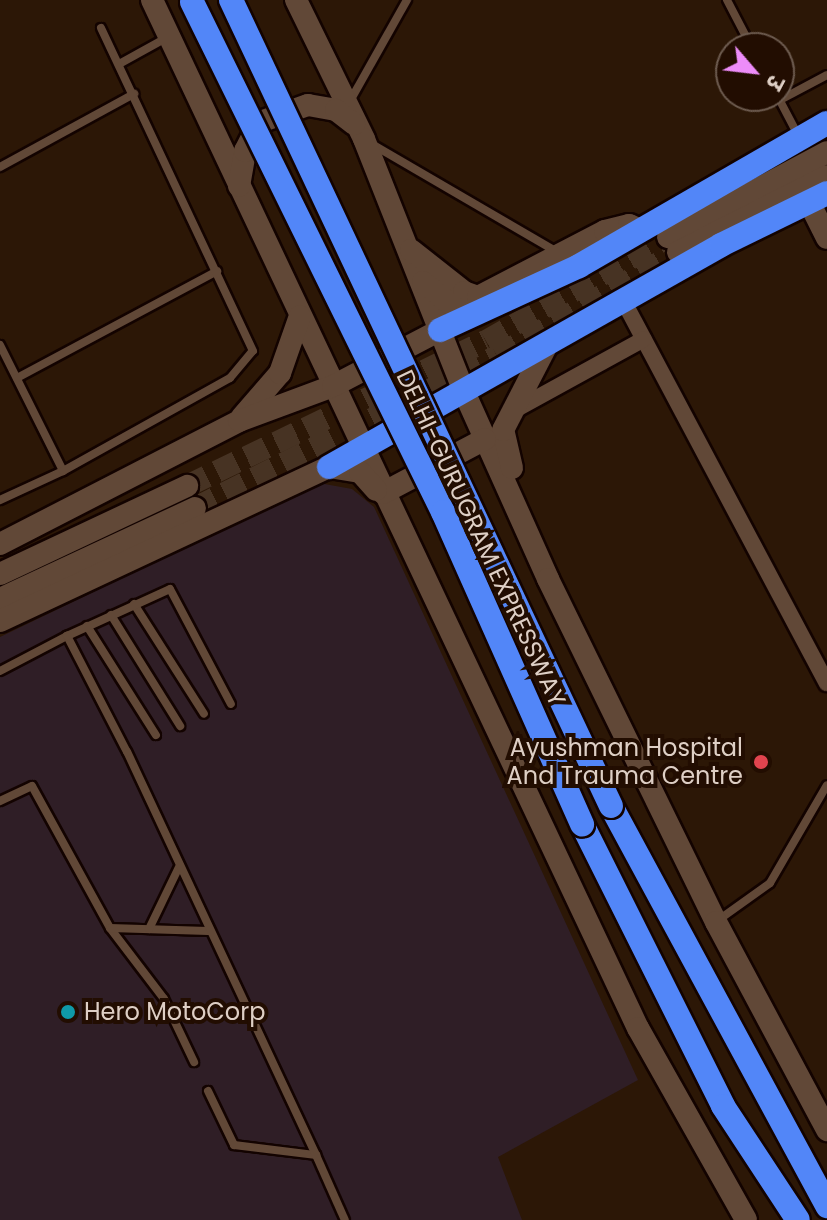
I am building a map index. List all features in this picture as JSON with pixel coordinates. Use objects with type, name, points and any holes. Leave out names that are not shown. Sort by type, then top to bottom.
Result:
[{"type":"highway","name":"DELHI-GURUGRAM EXPRESSWAY","points":[[231,0],[611,806],[827,1206]]},
{"type":"highway","name":"DELHI-GURUGRAM EXPRESSWAY","points":[[192,1],[443,512],[582,824],[723,1106],[798,1220]]},
{"type":"highway","points":[[440,330],[553,279],[827,123]]},
{"type":"highway","points":[[329,467],[364,451],[465,394],[623,300],[818,197]]},
{"type":"main road","points":[[152,0],[638,1028],[746,1220]]},
{"type":"main road","points":[[296,0],[361,133],[465,394],[537,553],[716,922],[827,1130]]},
{"type":"main road","points":[[239,186],[245,151],[260,122],[308,105],[323,105],[361,133]]},
{"type":"main road","points":[[827,152],[673,244],[827,176]]},
{"type":"main road","points":[[818,197],[827,238]]},
{"type":"main road","points":[[404,245],[464,292],[478,297],[618,226],[641,230]]},
{"type":"main road","points":[[422,281],[467,318]]},
{"type":"main road","points":[[239,421],[280,373],[300,316]]},
{"type":"main road","points":[[0,544],[239,421],[333,386],[440,330]]},
{"type":"main road","points":[[537,553],[536,523],[504,452],[508,413],[548,343]]},
{"type":"main road","points":[[387,500],[485,439]]},
{"type":"main road","points":[[0,621],[329,467],[360,472],[387,500]]},
{"type":"main road","points":[[0,574],[187,486]]},
{"type":"main road","points":[[0,599],[195,508]]},
{"type":"street","points":[[623,300],[827,683]]},
{"type":"street","points":[[508,413],[644,339]]},
{"type":"lane","points":[[347,105],[407,0]]},
{"type":"lane","points":[[727,0],[744,32]]},
{"type":"lane","points":[[0,500],[63,471],[230,378],[249,362],[252,339],[101,28]]},
{"type":"lane","points":[[119,64],[169,37]]},
{"type":"lane","points":[[795,90],[827,75]]},
{"type":"lane","points":[[0,167],[134,94]]},
{"type":"lane","points":[[786,112],[799,137]]},
{"type":"lane","points":[[361,133],[563,256]]},
{"type":"lane","points":[[17,378],[217,271]]},
{"type":"lane","points":[[0,345],[63,471]]},
{"type":"lane","points":[[0,671],[87,626],[170,589],[231,704]]},
{"type":"lane","points":[[134,604],[204,714]]},
{"type":"lane","points":[[111,615],[180,726]]},
{"type":"lane","points":[[87,626],[156,735]]},
{"type":"lane","points":[[67,636],[345,1220]]},
{"type":"lane","points":[[716,922],[770,883],[827,785]]},
{"type":"lane","points":[[0,801],[32,786],[110,928],[164,999],[194,1062]]},
{"type":"lane","points":[[149,929],[179,867]]},
{"type":"lane","points":[[110,928],[208,931]]},
{"type":"lane","points":[[208,1091],[234,1145],[316,1155]]},
{"type":"shaded area","name":"Hero MotoCorp","points":[[319,483],[352,489],[374,507],[638,1080],[498,1157],[522,1220],[0,1220],[0,637]]},
{"type":"tunnel","points":[[187,486],[486,341],[668,237]]},
{"type":"tunnel","points":[[195,508],[497,356],[678,252]]},
{"type":"place","name":"Ayushman Hospital And Trauma Centre","points":[[761,762]]},
{"type":"place","name":"Hero MotoCorp","points":[[68,1012]]}]
